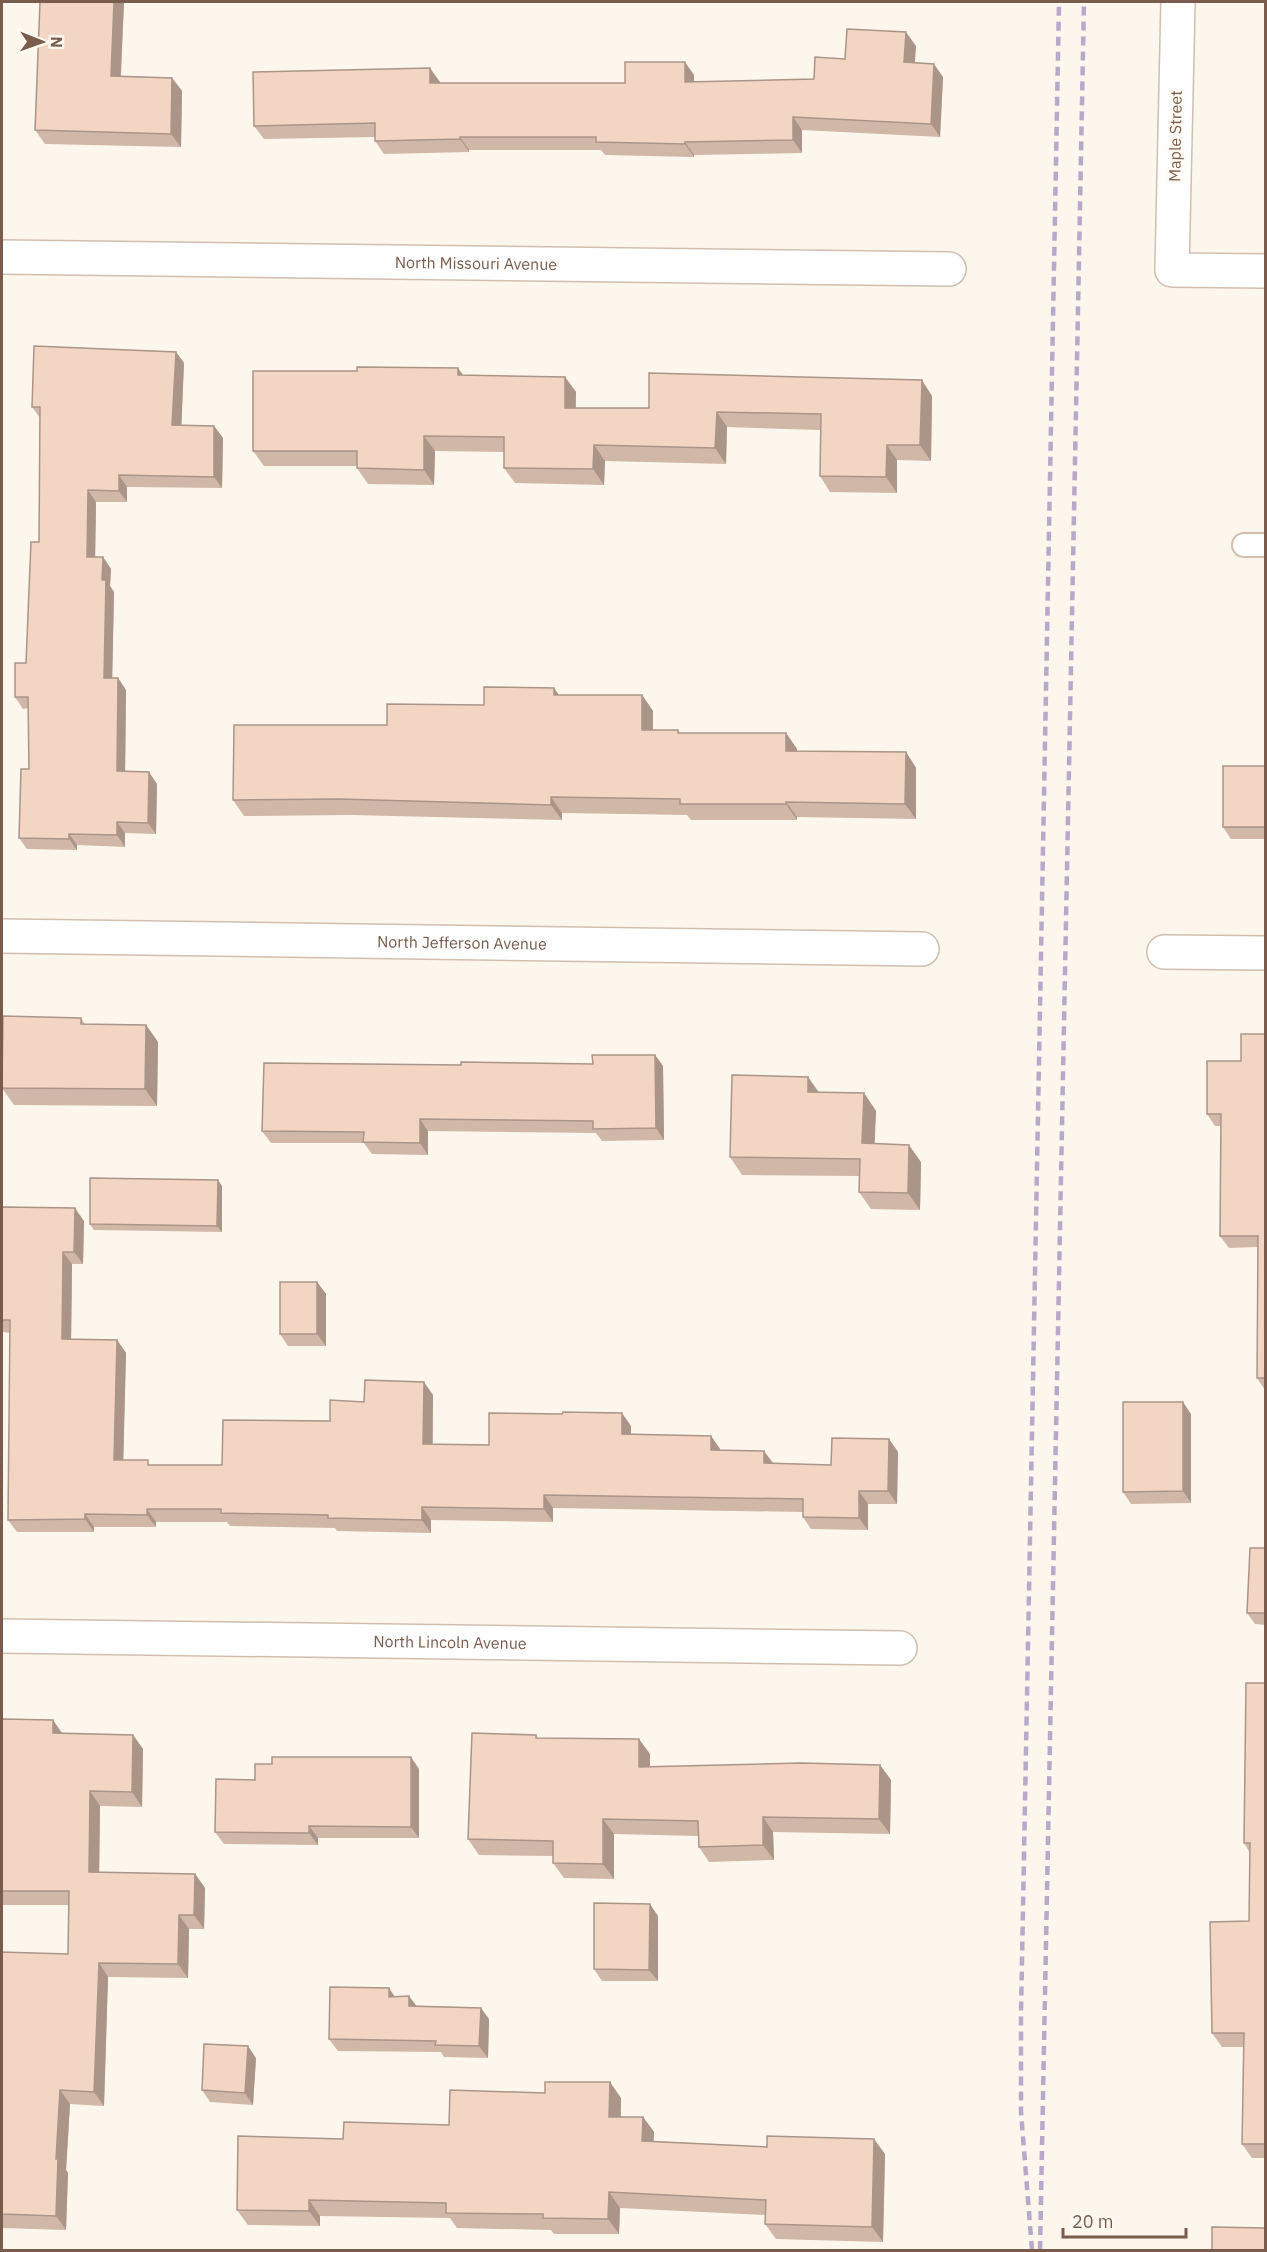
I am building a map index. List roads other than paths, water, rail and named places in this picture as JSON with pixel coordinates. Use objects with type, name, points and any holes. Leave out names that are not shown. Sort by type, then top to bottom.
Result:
[{"type":"street","name":"Maple Street","points":[[1178,2],[1172,270],[1266,271]]},
{"type":"street","name":"North Missouri Avenue","points":[[2,256],[949,269]]},
{"type":"street","name":"North Jefferson Avenue","points":[[2,936],[922,949]]},
{"type":"street","points":[[1164,952],[1266,953]]},
{"type":"street","name":"North Lincoln Avenue","points":[[2,1636],[900,1648]]},
{"type":"railway","points":[[1032,2250],[1021,2112],[1021,2014],[1059,2]]},
{"type":"railway","points":[[1040,2250],[1084,2]]}]
